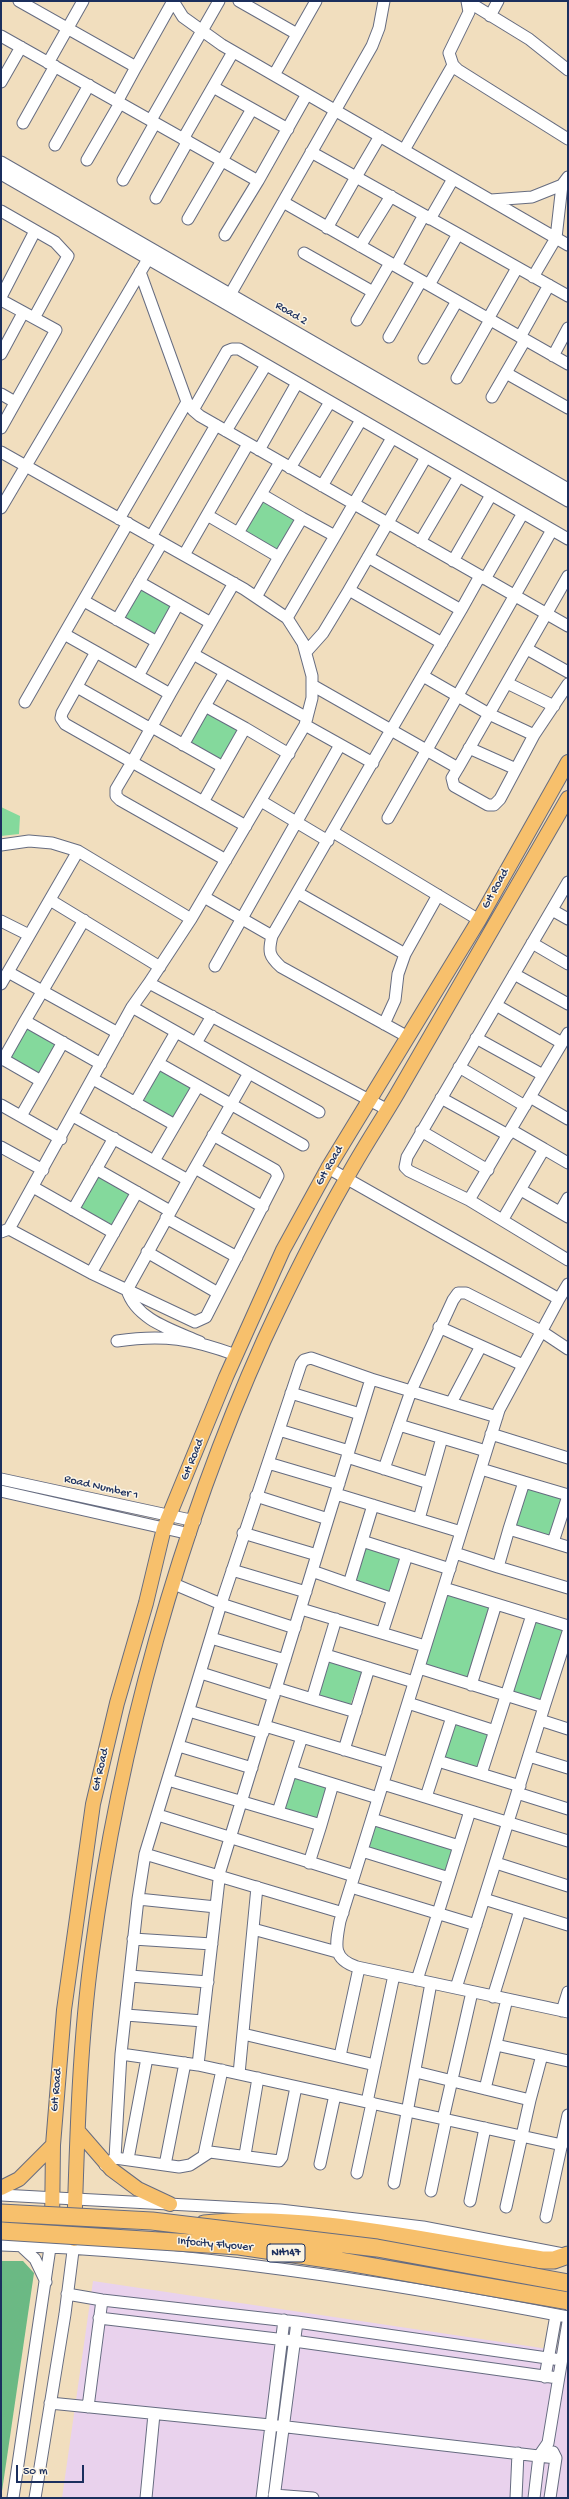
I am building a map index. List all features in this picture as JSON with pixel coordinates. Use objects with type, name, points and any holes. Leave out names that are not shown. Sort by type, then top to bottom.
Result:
[{"type":"highway","name":"Infocity Flyover","points":[[1,2213],[152,2221],[377,2248],[568,2283]]},
{"type":"highway","points":[[188,2225],[233,2221],[295,2222],[542,2260],[554,2260],[568,2255]]},
{"type":"highway","name":"Infocity Flyover","points":[[1,2231],[239,2246],[341,2261],[568,2301]]},
{"type":"main road","name":"GH Road","points":[[51,2242],[53,2145],[64,2010],[94,1804],[117,1703],[146,1603],[167,1522],[236,1355],[283,1250],[328,1168],[479,920],[568,762]]},
{"type":"main road","name":"GH Road","points":[[73,2244],[81,2054],[92,1951],[109,1843],[137,1714],[168,1598],[221,1448],[263,1342],[307,1250],[346,1178],[388,1110],[568,798]]},
{"type":"main road","points":[[78,2131],[138,2188],[170,2204]]},
{"type":"main road","points":[[1,2188],[19,2179],[53,2145]]},
{"type":"street","points":[[19,1],[37,5],[68,28],[136,67]]},
{"type":"street","points":[[23,123],[68,28],[83,1]]},
{"type":"street","points":[[122,180],[219,1]]},
{"type":"street","points":[[239,1],[297,34]]},
{"type":"street","points":[[225,304],[372,46],[379,28],[384,1]]},
{"type":"street","points":[[467,1],[530,39],[568,70]]},
{"type":"street","points":[[467,1],[469,12],[449,53],[453,65],[475,82],[568,139]]},
{"type":"street","points":[[490,16],[498,1]]},
{"type":"street","points":[[175,2],[183,17],[233,52],[568,245]]},
{"type":"street","points":[[88,160],[136,67],[175,2]]},
{"type":"street","points":[[274,75],[297,34],[312,2]]},
{"type":"street","points":[[1,36],[258,181]]},
{"type":"street","points":[[1,82],[21,47]]},
{"type":"street","points":[[156,198],[212,87],[233,52]]},
{"type":"street","points":[[404,150],[453,65]]},
{"type":"street","points":[[55,145],[89,85]]},
{"type":"street","points":[[212,87],[288,129]]},
{"type":"street","points":[[225,235],[258,181],[307,94]]},
{"type":"street","points":[[188,219],[252,109]]},
{"type":"street","points":[[327,228],[380,136]]},
{"type":"street","points":[[311,152],[568,296]]},
{"type":"street","name":"Road 2","points":[[1,162],[151,254],[225,304],[568,501]]},
{"type":"street","name":"Road 2","points":[[1,174],[151,254],[231,294],[568,490]]},
{"type":"street","points":[[357,320],[373,292],[454,179]]},
{"type":"street","points":[[491,200],[532,197],[565,181]]},
{"type":"street","points":[[533,276],[556,238],[565,181]]},
{"type":"street","points":[[360,246],[391,196]]},
{"type":"street","points":[[283,202],[568,364]]},
{"type":"street","points":[[2,214],[55,242],[68,256],[34,318]]},
{"type":"street","points":[[1,296],[35,231]]},
{"type":"street","points":[[389,337],[458,234]]},
{"type":"street","points":[[304,253],[373,292]]},
{"type":"street","points":[[1,508],[24,465],[151,254]]},
{"type":"street","points":[[457,378],[517,268]]},
{"type":"street","points":[[140,272],[190,406],[221,428],[248,444],[568,626]]},
{"type":"street","points":[[492,397],[506,373],[549,286]]},
{"type":"street","points":[[1,300],[56,330],[1,428]]},
{"type":"street","points":[[424,358],[457,301]]},
{"type":"street","points":[[3,346],[23,313]]},
{"type":"street","points":[[553,356],[568,328]]},
{"type":"street","points":[[26,702],[84,601],[123,521],[190,406],[226,351],[232,349],[239,350],[266,365],[568,539]]},
{"type":"street","points":[[151,537],[221,428],[266,365]]},
{"type":"street","points":[[506,373],[568,408]]},
{"type":"street","points":[[259,450],[297,383]]},
{"type":"street","points":[[1,394],[15,402]]},
{"type":"street","points":[[290,468],[330,402]]},
{"type":"street","points":[[322,486],[361,420]]},
{"type":"street","points":[[287,618],[392,438]]},
{"type":"street","points":[[184,555],[248,444]]},
{"type":"street","points":[[1,452],[234,583],[256,597],[287,618],[303,643],[306,652],[312,676],[306,722],[289,754],[191,919],[132,1007],[43,1170],[5,1231],[195,1322],[206,1317],[277,1181],[278,1172],[213,1135]]},
{"type":"street","points":[[306,652],[323,633],[426,457]]},
{"type":"street","points":[[238,533],[280,462]]},
{"type":"street","points":[[420,542],[459,476]]},
{"type":"street","points":[[261,494],[335,536]]},
{"type":"street","points":[[453,561],[492,495]]},
{"type":"street","points":[[408,1037],[281,967],[270,957],[269,950],[272,936],[461,610],[483,578],[523,513]]},
{"type":"street","points":[[207,515],[279,557]]},
{"type":"street","points":[[256,597],[302,518]]},
{"type":"street","points":[[388,818],[552,530]]},
{"type":"street","points":[[118,620],[162,543]]},
{"type":"street","points":[[368,557],[461,610]]},
{"type":"street","points":[[568,576],[452,778],[454,786],[488,805],[494,805],[500,800],[534,736],[568,684]]},
{"type":"street","points":[[139,582],[211,623]]},
{"type":"street","points":[[226,860],[120,800],[116,796],[116,789],[234,583]]},
{"type":"street","points":[[349,590],[442,643]]},
{"type":"street","points":[[84,601],[157,642]]},
{"type":"street","points":[[138,676],[178,604]]},
{"type":"street","points":[[64,634],[170,694]]},
{"type":"street","points":[[526,649],[568,672]]},
{"type":"street","points":[[96,652],[62,713],[61,718],[65,724],[246,826]]},
{"type":"street","points":[[193,654],[306,722],[340,745],[373,763]]},
{"type":"street","points":[[183,745],[225,672]]},
{"type":"street","points":[[423,676],[489,714],[534,736]]},
{"type":"street","points":[[507,683],[554,706]]},
{"type":"street","points":[[312,685],[458,768]]},
{"type":"street","points":[[77,687],[223,767]]},
{"type":"street","points":[[205,706],[289,754]]},
{"type":"street","points":[[203,802],[245,728]]},
{"type":"street","points":[[215,966],[240,918],[340,745]]},
{"type":"street","points":[[470,748],[516,769]]},
{"type":"street","points":[[261,801],[296,822],[330,836],[479,920]]},
{"type":"street","points":[[1,845],[29,842],[52,842],[78,851],[191,919]]},
{"type":"street","points":[[1,984],[78,851]]},
{"type":"street","points":[[568,882],[406,1157],[405,1167],[409,1171],[469,1200],[503,1219],[568,1260]]},
{"type":"street","points":[[298,893],[405,954]]},
{"type":"street","points":[[384,1024],[395,1000],[398,974],[405,954],[438,896]]},
{"type":"street","points":[[204,897],[272,936]]},
{"type":"street","points":[[50,900],[160,967]]},
{"type":"street","points":[[552,910],[568,919]]},
{"type":"street","points":[[41,1081],[2,1059],[26,1021],[84,920]]},
{"type":"street","points":[[1,921],[29,935]]},
{"type":"street","points":[[532,943],[568,964]]},
{"type":"street","points":[[8,972],[118,1034]]},
{"type":"street","points":[[514,974],[568,1004]]},
{"type":"street","points":[[149,983],[388,1110]]},
{"type":"street","points":[[469,1200],[565,1038],[496,1005]]},
{"type":"street","points":[[132,1007],[320,1112]]},
{"type":"street","points":[[196,1043],[212,1016]]},
{"type":"street","points":[[26,1021],[101,1064]]},
{"type":"street","points":[[135,1103],[176,1032]]},
{"type":"street","points":[[476,1038],[543,1075]]},
{"type":"street","points":[[21,1116],[63,1042]]},
{"type":"street","points":[[158,1064],[303,1145]]},
{"type":"street","points":[[459,1067],[528,1102],[566,1115]]},
{"type":"street","points":[[236,1355],[200,1342],[143,1314],[130,1301],[127,1290],[168,1214],[249,1073]]},
{"type":"street","points":[[93,1079],[175,1125]]},
{"type":"street","points":[[154,1161],[198,1086]]},
{"type":"street","points":[[441,1098],[568,1163]]},
{"type":"street","points":[[1,1105],[60,1139]]},
{"type":"street","points":[[73,1116],[188,1180]]},
{"type":"street","points":[[421,1131],[488,1170]]},
{"type":"street","points":[[73,1210],[114,1138]]},
{"type":"street","points":[[1,1147],[43,1170]]},
{"type":"street","points":[[503,1219],[544,1150]]},
{"type":"street","points":[[195,1168],[263,1207]]},
{"type":"street","points":[[328,1168],[559,1299]]},
{"type":"street","points":[[96,1169],[137,1192],[168,1214],[237,1257]]},
{"type":"street","points":[[33,1187],[114,1233]]},
{"type":"street","points":[[521,1190],[564,1215],[568,1198]]},
{"type":"street","points":[[91,1273],[137,1192]]},
{"type":"street","points":[[147,1252],[218,1293]]},
{"type":"street","points":[[568,1284],[541,1331],[497,1417],[378,1798],[343,1913],[336,1943],[337,1952],[346,1964],[359,1968],[565,2012],[568,1992]]},
{"type":"street","points":[[384,1469],[411,1391],[439,1327],[458,1293],[466,1293],[541,1331],[568,1349]]},
{"type":"street","points":[[439,1327],[523,1365]]},
{"type":"street","points":[[117,1341],[162,1338],[200,1342]]},
{"type":"street","points":[[451,1403],[481,1346]]},
{"type":"street","points":[[296,2087],[281,2159],[273,2161],[245,2155],[220,2152],[204,2155],[190,2165],[165,2165],[128,2159],[110,2161],[138,1899],[146,1854],[168,1780],[243,1533],[291,1393],[304,1360],[311,1358],[371,1379],[497,1417]]},
{"type":"street","points":[[198,2065],[220,1876],[371,1379]]},
{"type":"street","points":[[291,1393],[360,1414]]},
{"type":"street","points":[[399,1425],[486,1451]]},
{"type":"street","points":[[279,1430],[348,1454],[384,1469],[429,1483]]},
{"type":"street","points":[[492,1434],[568,1458]]},
{"type":"street","points":[[419,1519],[442,1438]]},
{"type":"street","points":[[268,1463],[337,1489],[373,1505],[462,1532]]},
{"type":"street","points":[[481,1469],[568,1496],[553,1542]]},
{"type":"street","name":"Road Number 1","points":[[1,1479],[167,1522],[190,1534]]},
{"type":"street","points":[[498,1566],[524,1482]]},
{"type":"street","name":"Road Number 1","points":[[1,1491],[167,1522],[195,1521]]},
{"type":"street","points":[[256,1496],[328,1519]]},
{"type":"street","points":[[349,1584],[373,1505]]},
{"type":"street","points":[[509,1529],[568,1547]]},
{"type":"street","points":[[243,1533],[317,1555]]},
{"type":"street","points":[[362,1541],[450,1568]]},
{"type":"street","points":[[455,1553],[568,1588]]},
{"type":"street","points":[[382,1633],[407,1555]]},
{"type":"street","points":[[232,1570],[306,1592]]},
{"type":"street","points":[[312,1571],[393,1599]]},
{"type":"street","points":[[174,1584],[221,1604],[295,1628]]},
{"type":"street","points":[[444,1588],[568,1626]]},
{"type":"street","points":[[471,1685],[496,1604]]},
{"type":"street","points":[[301,1609],[425,1646]]},
{"type":"street","points":[[481,1774],[532,1615]]},
{"type":"street","points":[[312,1699],[336,1620]]},
{"type":"street","points":[[456,1988],[544,1707],[566,1644],[568,1632]]},
{"type":"street","points":[[211,1638],[285,1660]]},
{"type":"street","points":[[326,1655],[414,1682]]},
{"type":"street","points":[[344,1750],[369,1668]]},
{"type":"street","points":[[419,1668],[544,1707]]},
{"type":"street","points":[[201,1673],[275,1692],[312,1699],[356,1712]]},
{"type":"street","points":[[408,1703],[495,1731]]},
{"type":"street","points":[[189,1711],[264,1730],[302,1737],[389,1763]]},
{"type":"street","points":[[426,1797],[452,1717]]},
{"type":"street","points":[[540,1720],[568,1729]]},
{"type":"street","points":[[278,1812],[302,1737]]},
{"type":"street","points":[[179,1746],[252,1768]]},
{"type":"street","points":[[529,1756],[568,1768]]},
{"type":"street","points":[[438,1760],[481,1774],[568,1809]]},
{"type":"street","points":[[291,1771],[378,1798]]},
{"type":"street","points":[[168,1780],[321,1825]]},
{"type":"street","points":[[309,1863],[333,1784]]},
{"type":"street","points":[[383,1784],[568,1841]]},
{"type":"street","points":[[417,1980],[470,1811]]},
{"type":"street","points":[[158,1815],[309,1863],[438,1914],[476,1925]]},
{"type":"street","points":[[372,1819],[459,1846]]},
{"type":"street","points":[[362,1851],[449,1878]]},
{"type":"street","points":[[146,1854],[343,1913]]},
{"type":"street","points":[[496,1864],[568,1886]]},
{"type":"street","points":[[239,2074],[257,1887]]},
{"type":"street","points":[[138,1899],[216,1907]]},
{"type":"street","points":[[484,1899],[568,1925]]},
{"type":"street","points":[[493,1996],[520,1910]]},
{"type":"street","points":[[253,1930],[337,1952]]},
{"type":"street","points":[[133,1939],[212,1944]]},
{"type":"street","points":[[340,2056],[359,1968]]},
{"type":"street","points":[[357,2173],[375,2065],[394,1975]]},
{"type":"street","points":[[130,1976],[208,1982]]},
{"type":"street","points":[[394,2183],[409,2112],[431,1983]]},
{"type":"street","points":[[431,2191],[450,2080],[472,1992]]},
{"type":"street","points":[[485,2089],[507,1999]]},
{"type":"street","points":[[126,2015],[203,2021]]},
{"type":"street","points":[[243,2034],[375,2065]]},
{"type":"street","points":[[496,2045],[568,2061]]},
{"type":"street","points":[[121,2054],[198,2065],[562,2145]]},
{"type":"street","points":[[506,2207],[530,2100],[542,2055]]},
{"type":"street","points":[[128,2159],[147,2058]]},
{"type":"street","points":[[165,2165],[185,2063]]},
{"type":"street","points":[[204,2155],[222,2070]]},
{"type":"street","points":[[416,2072],[530,2100]]},
{"type":"street","points":[[245,2155],[258,2078]]},
{"type":"street","points":[[320,2164],[335,2095]]},
{"type":"street","points":[[546,2217],[568,2115]]},
{"type":"street","points":[[470,2201],[485,2128]]},
{"type":"street","points":[[1,2195],[280,2210],[423,2227],[568,2255]]},
{"type":"street","points":[[13,2498],[51,2242]]},
{"type":"street","points":[[1,2245],[21,2246],[51,2242],[242,2263],[351,2278],[568,2317]]},
{"type":"street","points":[[35,2498],[67,2294],[73,2244]]},
{"type":"street","points":[[21,2246],[35,2259],[46,2283]]},
{"type":"street","points":[[67,2294],[102,2300],[284,2320],[561,2360]]},
{"type":"street","points":[[88,2407],[102,2300]]},
{"type":"street","points":[[545,2377],[556,2314]]},
{"type":"street","points":[[99,2318],[281,2339],[558,2378]]},
{"type":"street","points":[[262,2498],[284,2320]]},
{"type":"street","points":[[297,2322],[274,2496],[314,2498]]},
{"type":"street","points":[[534,2498],[539,2456],[548,2443],[568,2322]]},
{"type":"street","points":[[50,2403],[270,2425],[556,2458]]},
{"type":"street","points":[[146,2498],[154,2414]]},
{"type":"street","points":[[548,2443],[556,2458],[550,2498]]},
{"type":"street","points":[[516,2498],[518,2453]]},
{"type":"shaded area","points":[[93,2281],[568,2352],[568,2498],[62,2498]]},
{"type":"green space","points":[[263,501],[295,519],[277,551],[245,533]]},
{"type":"green space","points":[[141,588],[172,605],[154,637],[123,619]]},
{"type":"green space","points":[[207,712],[238,730],[221,761],[189,743]]},
{"type":"green space","points":[[1,807],[20,816],[19,834],[1,836]]},
{"type":"green space","points":[[26,1027],[58,1044],[40,1076],[8,1058]]},
{"type":"green space","points":[[160,1070],[192,1088],[174,1120],[143,1102]]},
{"type":"green space","points":[[99,1176],[131,1194],[113,1225],[81,1208]]},
{"type":"green space","points":[[526,1488],[564,1500],[551,1537],[514,1525]]},
{"type":"green space","points":[[366,1548],[400,1559],[389,1593],[354,1582]]},
{"type":"green space","points":[[448,1594],[492,1609],[469,1679],[425,1665]]},
{"type":"green space","points":[[535,1621],[565,1630],[541,1702],[511,1692]]},
{"type":"green space","points":[[327,1660],[362,1671],[350,1706],[316,1694]]},
{"type":"green space","points":[[454,1723],[489,1735],[478,1769],[443,1758]]},
{"type":"green space","points":[[294,1776],[328,1787],[317,1821],[283,1810]]},
{"type":"green space","points":[[376,1824],[454,1848],[446,1874],[368,1850]]},
{"type":"green space","points":[[1,2261],[23,2261],[34,2273],[1,2498]]}]
